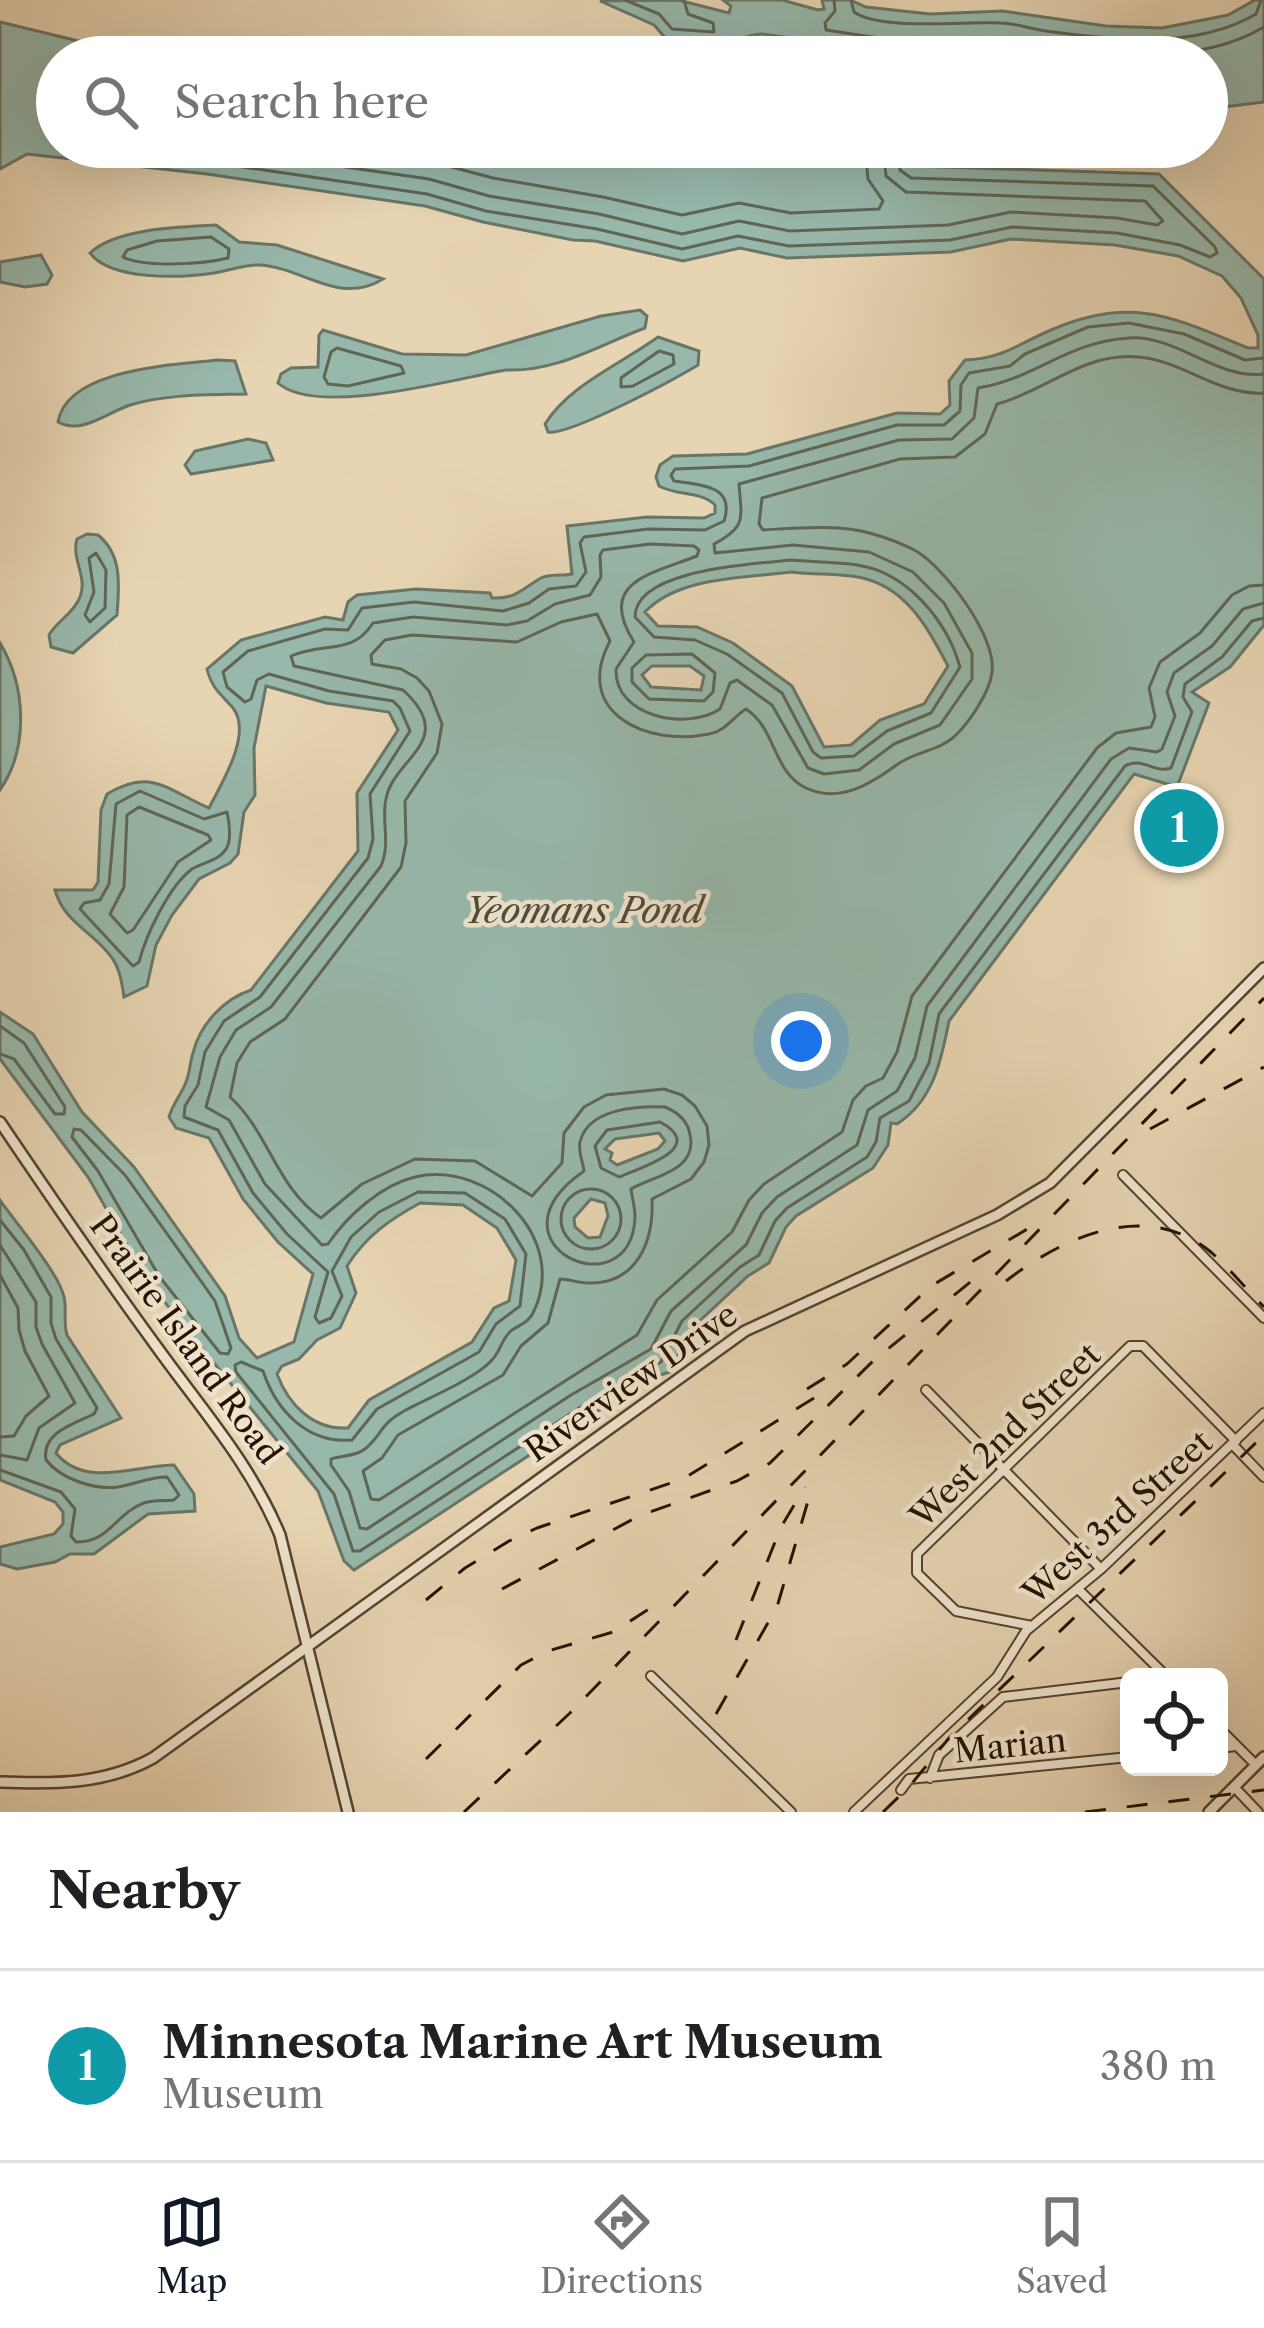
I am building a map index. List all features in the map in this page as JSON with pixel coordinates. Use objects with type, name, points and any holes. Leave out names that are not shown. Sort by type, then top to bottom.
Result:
[{"type":"street","name":"Riverview Drive","points":[[0,1782],[74,1783],[129,1770],[176,1743],[745,1331],[970,1228],[1050,1183],[1264,968]]},
{"type":"street","name":"Prairie Island Road","points":[[0,1122],[254,1478],[280,1534],[348,1812]]},
{"type":"street","points":[[1123,1175],[1264,1318]]},
{"type":"street","name":"West 2nd Street","points":[[1032,1626],[956,1611],[917,1573],[915,1563],[924,1546],[1130,1346],[1143,1346],[1234,1442]]},
{"type":"street","points":[[926,1390],[1101,1569]]},
{"type":"street","name":"West 3rd Street","points":[[854,1812],[997,1677],[1032,1626],[1101,1569],[1264,1413]]},
{"type":"street","points":[[1234,1442],[1264,1477]]},
{"type":"street","points":[[1079,1589],[1158,1668]]},
{"type":"street","points":[[651,1676],[791,1812]]},
{"type":"street","points":[[930,1778],[939,1754],[1003,1697],[1120,1683]]},
{"type":"street","points":[[1209,1812],[1260,1761],[1228,1737]]},
{"type":"street","points":[[1228,1747],[1237,1746]]},
{"type":"street","name":"Marian","points":[[901,1790],[909,1779],[1120,1758]]},
{"type":"street","points":[[1234,1788],[1258,1812]]},
{"type":"water","points":[[678,0],[729,13],[731,6],[723,0],[782,0],[818,10],[824,9],[822,0],[850,0],[866,7],[930,14],[1003,11],[1106,26],[1162,28],[1228,15],[1264,0],[1264,102],[1228,106],[1228,36],[664,36],[654,25],[600,1]]},
{"type":"water","name":"Yeomans Pond","points":[[0,22],[58,36],[36,36],[36,155],[27,154],[0,169]]},
{"type":"water","name":"Yeomans Pond","points":[[153,168],[974,168],[1159,174],[1264,279],[1264,625],[1230,667],[1192,692],[1209,703],[1177,787],[1134,774],[949,1021],[939,1066],[927,1092],[909,1115],[891,1123],[888,1145],[873,1168],[796,1216],[769,1263],[748,1276],[691,1329],[670,1372],[586,1418],[354,1570],[344,1561],[318,1491],[149,1283],[88,1177],[0,1059],[0,1012],[33,1034],[82,1112],[134,1167],[225,1296],[239,1338],[257,1358],[294,1342],[313,1274],[278,1242],[243,1199],[209,1138],[176,1128],[169,1117],[207,1023],[251,990],[358,851],[357,793],[398,730],[389,712],[326,703],[266,686],[254,748],[255,795],[244,812],[238,854],[199,879],[156,945],[147,986],[124,997],[112,958],[65,911],[55,890],[93,890],[98,882],[101,810],[107,794],[148,782],[209,808],[233,759],[239,731],[233,708],[214,686],[207,669],[241,640],[325,617],[343,620],[348,602],[357,595],[416,589],[507,597],[544,577],[572,574],[567,526],[647,517],[704,518],[715,513],[709,501],[659,486],[660,465],[673,456],[747,454],[897,413],[940,414],[950,405],[949,381],[965,360],[1000,354],[1079,319],[1151,314],[1248,348],[1258,348],[1258,335],[1241,298],[1222,276],[1178,256],[1115,245],[1011,239],[951,252],[787,258],[740,248],[683,261],[425,206]],"holes":[[[792,572],[858,577],[902,599],[923,623],[948,666],[924,704],[880,720],[851,745],[824,747],[792,686],[733,643],[697,627],[658,626],[645,612],[659,600],[694,585]],[[652,666],[690,666],[704,676],[701,690],[651,687],[642,675]],[[659,1133],[665,1141],[658,1149],[617,1165],[605,1149],[615,1139]],[[591,1199],[605,1203],[608,1216],[600,1237],[588,1238],[575,1227],[574,1218]],[[420,1203],[463,1205],[497,1228],[516,1260],[509,1301],[494,1308],[472,1342],[369,1400],[348,1428],[324,1425],[296,1406],[277,1374],[317,1340],[340,1328],[356,1293],[347,1266],[354,1255],[370,1237]]]},
{"type":"water","points":[[216,225],[239,242],[277,245],[383,279],[351,289],[260,265],[200,275],[148,275],[114,269],[90,253],[132,234]]},
{"type":"water","points":[[41,255],[52,275],[47,284],[25,287],[0,282],[0,262]]},
{"type":"water","points":[[640,310],[647,316],[645,328],[543,367],[354,396],[297,393],[278,383],[281,374],[291,368],[318,367],[323,330],[402,354],[466,355],[601,316]]},
{"type":"water","points":[[658,337],[699,351],[698,365],[599,416],[548,432],[545,424],[568,398]]},
{"type":"water","points":[[235,361],[246,394],[158,399],[85,424],[58,422],[66,404],[102,380]]},
{"type":"water","points":[[248,439],[266,443],[273,460],[191,474],[185,465],[195,451]]},
{"type":"water","points":[[98,535],[116,562],[117,615],[73,653],[51,647],[49,635],[80,597],[76,546],[77,539]]},
{"type":"water","points":[[0,643],[15,678],[21,717],[16,755],[0,790]]},
{"type":"water","points":[[0,1200],[54,1275],[64,1297],[67,1335],[121,1418],[60,1445],[56,1453],[68,1464],[96,1473],[174,1465],[194,1494],[195,1511],[148,1514],[94,1554],[70,1554],[55,1562],[17,1569],[0,1564],[0,1547],[54,1534],[63,1524],[63,1512],[55,1502],[0,1480]]},
{"type":"railway","points":[[464,1812],[570,1713],[1264,998]]},
{"type":"railway","points":[[1150,1129],[1264,1067]]},
{"type":"railway","points":[[1006,1281],[1079,1238],[1133,1226],[1160,1228],[1212,1253],[1264,1307]]},
{"type":"railway","points":[[807,1389],[847,1364],[931,1286],[1029,1228]]},
{"type":"railway","points":[[502,1589],[639,1516],[737,1481],[770,1463],[873,1361],[979,1275]]},
{"type":"railway","points":[[426,1600],[509,1541],[683,1479],[827,1390]]},
{"type":"railway","points":[[883,1812],[949,1738],[1264,1435]]},
{"type":"railway","points":[[736,1640],[781,1527],[805,1487]]},
{"type":"railway","points":[[716,1714],[777,1607],[808,1501]]},
{"type":"railway","points":[[426,1759],[521,1665],[548,1651],[613,1632],[660,1602]]},
{"type":"railway","points":[[1085,1812],[1264,1790]]},
{"type":"place","name":"Minnesota Marine Art Museum","points":[[1179,828]]}]
